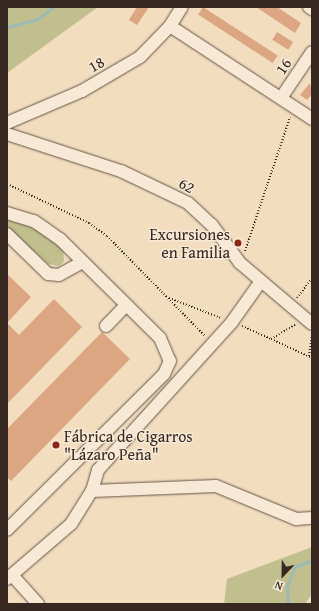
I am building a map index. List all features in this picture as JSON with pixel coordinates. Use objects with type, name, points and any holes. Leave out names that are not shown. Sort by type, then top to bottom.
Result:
[{"type":"street","name":"18","points":[[7,123],[82,91],[140,57],[170,26],[182,7]]},
{"type":"street","points":[[170,26],[312,119]]},
{"type":"street","name":"16","points":[[281,98],[312,52]]},
{"type":"street","name":"62","points":[[7,134],[122,171],[188,203],[212,225],[240,263],[309,321]]},
{"type":"street","points":[[7,213],[48,228],[166,346],[168,368],[7,530]]},
{"type":"street","points":[[7,234],[48,274],[59,275],[82,262]]},
{"type":"street","points":[[38,604],[9,577],[71,524],[92,491],[98,470],[232,322],[261,281]]},
{"type":"street","points":[[106,326],[126,305]]},
{"type":"street","points":[[92,491],[216,486],[296,519],[312,518]]},
{"type":"path","points":[[240,263],[294,107]]},
{"type":"path","points":[[7,184],[89,223],[122,250],[213,343]]},
{"type":"path","points":[[291,306],[312,278]]},
{"type":"path","points":[[168,297],[232,322],[312,358]]},
{"type":"path","points":[[271,339],[309,321]]},
{"type":"path","points":[[308,356],[312,332]]},
{"type":"shaded area","points":[[7,7],[98,7],[7,73]]},
{"type":"shaded area","points":[[7,217],[31,224],[63,248],[64,261],[59,266],[48,264],[7,227]]},
{"type":"shaded area","points":[[312,547],[312,594],[305,604],[224,604],[227,579]]},
{"type":"building","points":[[137,7],[149,7],[137,25],[129,20]]},
{"type":"building","points":[[203,7],[278,55],[273,63],[198,15]]},
{"type":"building","points":[[256,7],[277,7],[301,23],[295,33]]},
{"type":"building","points":[[277,32],[293,42],[288,50],[272,40]]},
{"type":"building","points":[[310,83],[312,94],[307,100],[300,95]]},
{"type":"building","points":[[7,274],[31,297],[7,323]]},
{"type":"building","points":[[54,299],[82,327],[7,404],[7,323],[19,335]]},
{"type":"building","points":[[102,332],[130,359],[11,481],[7,477],[7,429]]},
{"type":"waterway","points":[[7,27],[36,20],[53,7]]},
{"type":"waterway","points":[[288,604],[287,585],[295,567],[312,560]]},
{"type":"place","name":"Excursiones en Familia","points":[[238,243]]},
{"type":"place","name":"Fábrica de Cigarros \"Lázaro Peña\"","points":[[56,445]]}]
